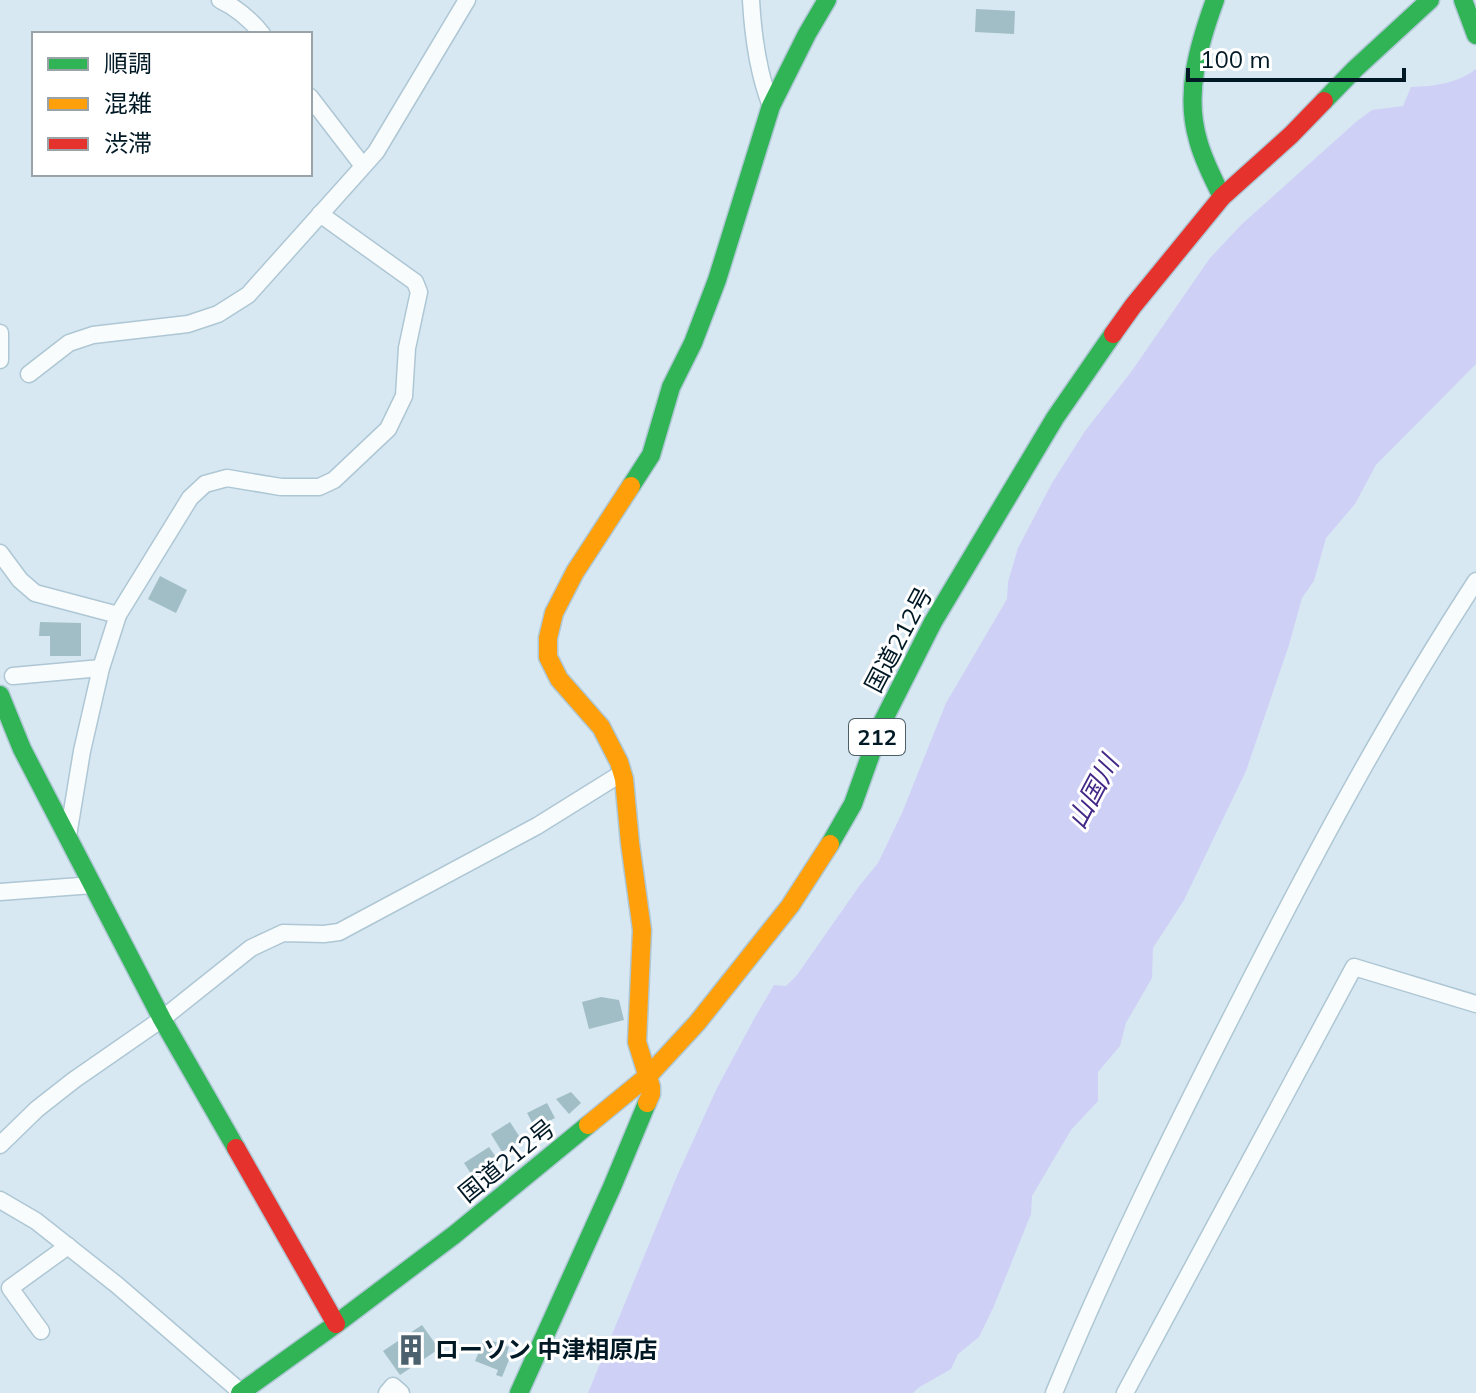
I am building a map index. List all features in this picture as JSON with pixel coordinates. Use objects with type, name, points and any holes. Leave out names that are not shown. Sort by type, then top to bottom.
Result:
[{"type":"main road","points":[[519,1393],[612,1187],[652,1087],[637,1042],[642,930],[622,773],[601,727],[559,679],[548,657],[548,638],[554,613],[575,572],[651,455],[671,387],[693,343],[717,280],[771,106],[827,0]]},
{"type":"main road","points":[[1215,0],[1206,22],[1192,99],[1196,134],[1222,197]]},
{"type":"main road","name":"国道212号","points":[[241,1393],[454,1235],[649,1075],[697,1023],[790,906],[822,858],[853,804],[882,723],[933,622],[1055,418],[1133,306],[1222,197],[1291,135],[1355,69],[1430,0]]},
{"type":"main road","points":[[1463,0],[1476,35]]},
{"type":"main road","points":[[0,695],[22,749],[162,1019],[336,1324]]},
{"type":"street","points":[[220,0],[232,6],[260,32]]},
{"type":"street","points":[[29,374],[69,343],[93,335],[188,324],[218,314],[248,295],[376,152],[467,0]]},
{"type":"street","points":[[751,0],[762,83],[771,106]]},
{"type":"street","points":[[312,100],[363,166]]},
{"type":"street","points":[[68,836],[82,751],[101,668],[118,615],[190,498],[205,484],[227,478],[281,487],[319,487],[334,480],[388,429],[404,396],[407,348],[419,292],[415,282],[320,214]]},
{"type":"street","points":[[0,333],[0,360]]},
{"type":"street","points":[[0,553],[20,580],[35,593],[118,615]]},
{"type":"street","points":[[1054,1393],[1088,1311],[1186,1105],[1283,915],[1370,756],[1476,581]]},
{"type":"street","points":[[13,676],[101,668]]},
{"type":"street","points":[[0,1145],[37,1109],[162,1019],[251,948],[283,933],[339,932],[537,826],[622,773]]},
{"type":"street","points":[[0,892],[93,885]]},
{"type":"street","points":[[1125,1393],[1354,967],[1476,1004]]},
{"type":"street","points":[[0,1200],[36,1221],[117,1285],[241,1393]]},
{"type":"street","points":[[41,1331],[5,1290],[68,1246]]},
{"type":"street","points":[[387,1393],[393,1386],[401,1393]]},
{"type":"water","name":"山国川","points":[[1476,69],[1476,364],[1376,465],[1355,504],[1326,538],[1314,581],[1302,598],[1246,771],[1184,900],[1153,948],[1152,978],[1126,1023],[1120,1046],[1098,1072],[1098,1101],[1071,1130],[1032,1196],[1031,1214],[979,1337],[958,1354],[951,1369],[913,1393],[588,1393],[677,1176],[717,1088],[774,985],[786,986],[797,975],[878,863],[902,813],[946,703],[1007,599],[1008,582],[1018,548],[1052,483],[1085,431],[1131,372],[1210,258],[1242,224],[1372,110],[1403,106],[1411,87],[1445,83]]},
{"type":"building","points":[[976,9],[1015,11],[1014,34],[975,32]]},
{"type":"building","points":[[160,576],[187,590],[176,613],[148,599]]},
{"type":"building","points":[[40,622],[81,623],[81,656],[50,656],[50,636],[39,636]]},
{"type":"building","points":[[601,997],[619,1000],[624,1020],[589,1029],[582,1002]]},
{"type":"building","points":[[571,1092],[581,1103],[569,1114],[556,1099]]},
{"type":"building","points":[[547,1103],[555,1118],[535,1128],[527,1113]]},
{"type":"building","points":[[510,1122],[521,1139],[502,1152],[491,1134]]},
{"type":"building","points":[[489,1147],[500,1163],[475,1180],[464,1163]]},
{"type":"building","name":"ローソン 中津相原店","points":[[422,1325],[439,1349],[400,1375],[383,1351]]},
{"type":"building","points":[[485,1338],[509,1347],[507,1353],[511,1355],[502,1377],[496,1375],[498,1370],[475,1361]]},
{"type":"traffic: fast","points":[[631,486],[651,455],[671,387],[693,343],[717,280],[771,106],[827,0]]},
{"type":"traffic: fast","points":[[1215,0],[1195,69],[1192,104],[1200,147],[1222,197]]},
{"type":"traffic: fast","points":[[1324,101],[1430,0]]},
{"type":"traffic: fast","points":[[1463,0],[1476,35]]},
{"type":"traffic: fast","points":[[830,844],[853,804],[882,723],[933,622],[1055,418],[1113,334]]},
{"type":"traffic: fast","points":[[0,695],[22,749],[162,1019],[236,1148]]},
{"type":"traffic: fast","points":[[519,1393],[647,1103]]},
{"type":"traffic: fast","points":[[240,1393],[454,1235],[588,1125]]},
{"type":"traffic: slow","points":[[631,486],[575,572],[554,613],[548,638],[548,657],[559,679],[601,727],[624,779],[642,930],[637,1042],[651,1087],[647,1103]]},
{"type":"traffic: slow","points":[[588,1125],[649,1075],[697,1023],[790,906],[830,844]]},
{"type":"traffic: jam","points":[[1113,334],[1222,197],[1324,101]]},
{"type":"traffic: jam","points":[[236,1148],[336,1324]]},
{"type":"place","name":"ローソン 中津相原店","points":[[411,1350]]}]
